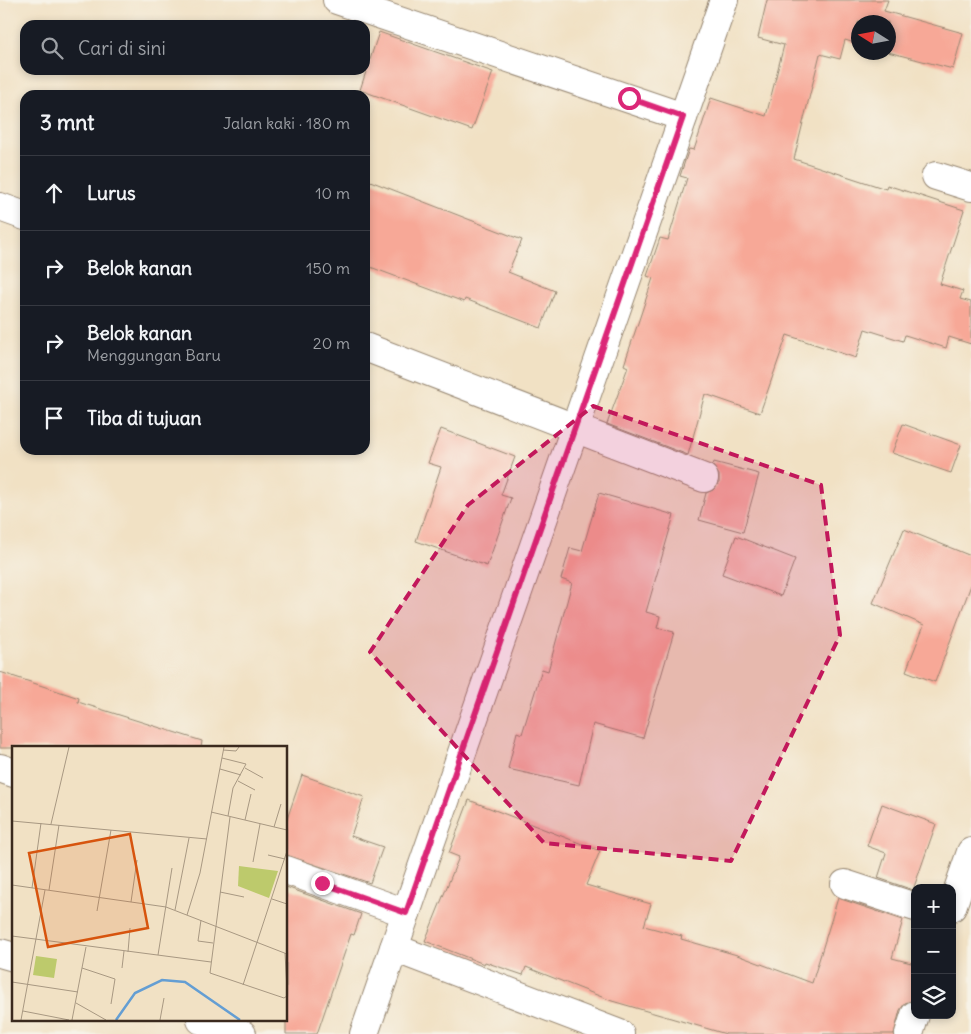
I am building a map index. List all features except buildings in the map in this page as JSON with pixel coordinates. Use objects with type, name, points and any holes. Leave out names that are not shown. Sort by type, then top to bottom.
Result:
[{"type":"street","points":[[337,0],[683,117]]},
{"type":"street","points":[[364,1034],[724,0]]},
{"type":"street","points":[[936,176],[971,187]]},
{"type":"street","points":[[0,207],[20,214]]},
{"type":"street","points":[[370,349],[704,478]]},
{"type":"street","points":[[956,895],[971,852]]},
{"type":"street","points":[[288,871],[406,913]]},
{"type":"street","points":[[845,884],[911,906]]},
{"type":"street","points":[[394,948],[620,1034]]},
{"type":"street","points":[[0,952],[12,956]]},
{"type":"street","points":[[909,1034],[914,1019]]},
{"type":"street","points":[[207,1022],[242,1034]]},
{"type":"highlighted area","points":[[593,406],[821,485],[840,635],[731,861],[544,843],[370,652],[468,505]]},
{"type":"route","points":[[322,883],[406,913],[487,686],[683,117],[629,98]]}]
